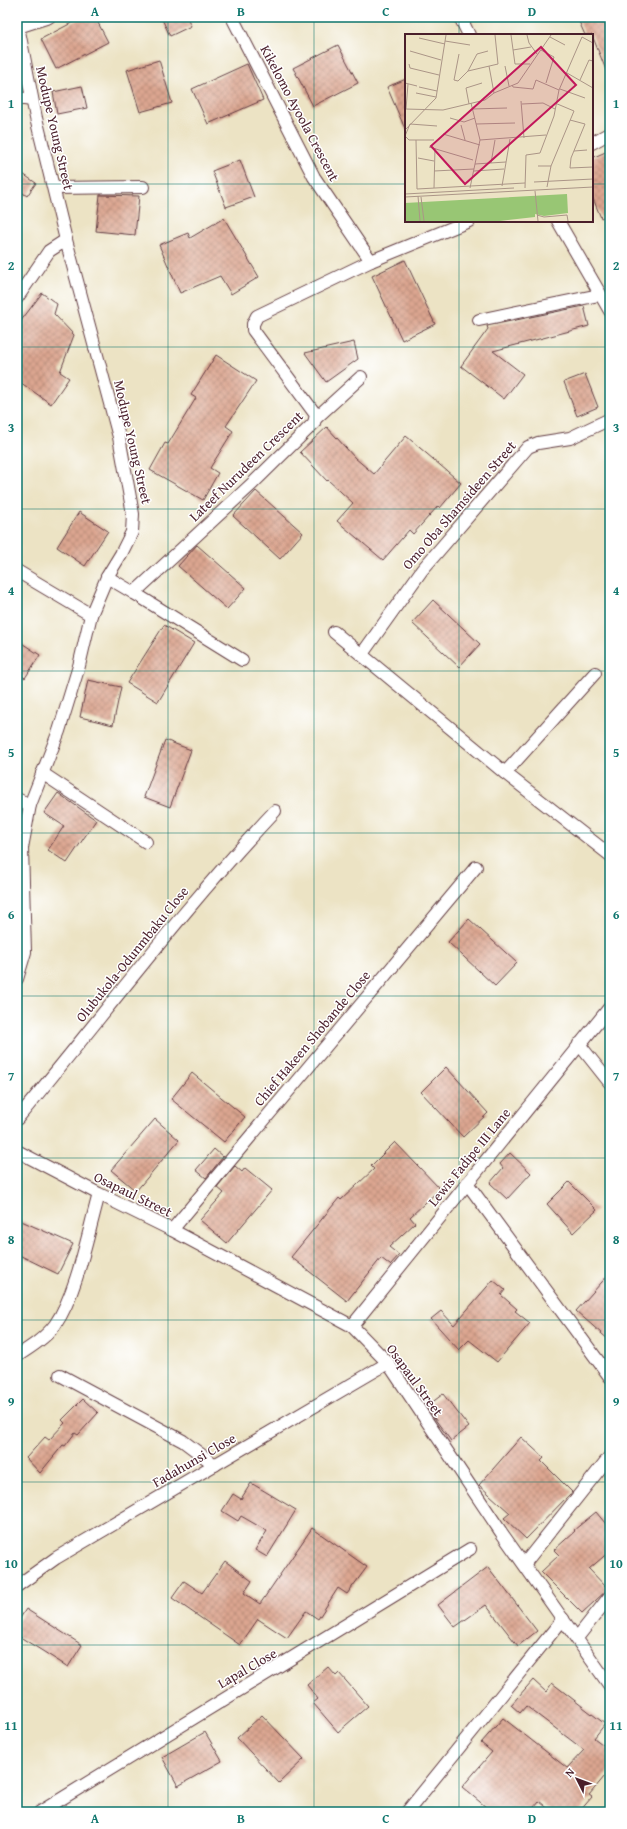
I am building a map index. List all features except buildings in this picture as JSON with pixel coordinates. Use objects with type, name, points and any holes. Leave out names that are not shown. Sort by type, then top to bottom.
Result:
[{"type":"street","points":[[18,24],[49,17]]},
{"type":"street","name":"Kikelomo Ayoola Crescent","points":[[232,17],[314,177],[371,261]]},
{"type":"street","points":[[460,17],[468,34]]},
{"type":"street","name":"Modupe Young Street","points":[[17,979],[25,952],[22,848],[30,805],[61,724],[79,666],[91,615],[107,577],[132,532],[133,514],[119,437],[66,240],[32,100],[18,24]]},
{"type":"street","points":[[17,98],[32,100]]},
{"type":"street","points":[[593,142],[610,133]]},
{"type":"street","points":[[54,188],[143,186]]},
{"type":"street","name":"Lateef Nurudeen Crescent","points":[[134,593],[301,438],[316,418],[316,415],[253,330],[253,322],[262,313],[371,261],[467,222]]},
{"type":"street","points":[[559,222],[599,295],[610,311]]},
{"type":"street","points":[[17,298],[49,251],[66,240]]},
{"type":"street","points":[[479,320],[599,295]]},
{"type":"street","points":[[316,418],[361,377]]},
{"type":"street","name":"Omo Oba Shamsideen Street","points":[[362,654],[422,570],[528,447],[538,443],[570,438],[610,419]]},
{"type":"street","points":[[17,571],[91,615]]},
{"type":"street","points":[[107,577],[242,660]]},
{"type":"street","points":[[334,632],[504,773],[610,855]]},
{"type":"street","points":[[504,773],[595,673]]},
{"type":"street","points":[[42,773],[146,842]]},
{"type":"street","points":[[17,799],[30,805]]},
{"type":"street","name":"Olubukola-Odunmbaku Close","points":[[17,1119],[188,908],[226,863],[275,810]]},
{"type":"street","name":"Chief Hakeen Shobande Close","points":[[172,1230],[476,867]]},
{"type":"street","name":"Lewis Fadipe III Lane","points":[[352,1326],[610,1007]]},
{"type":"street","points":[[579,1044],[610,1083]]},
{"type":"street","name":"Osapaul Street","points":[[17,1151],[172,1230],[352,1326],[388,1363],[501,1532],[610,1686]]},
{"type":"street","points":[[467,1183],[610,1377]]},
{"type":"street","points":[[17,1356],[40,1340],[54,1326],[60,1316],[75,1280],[99,1194]]},
{"type":"street","name":"Fadahunsi Close","points":[[17,1586],[56,1558],[388,1363]]},
{"type":"street","points":[[60,1375],[183,1441],[216,1465]]},
{"type":"street","points":[[524,1563],[610,1456]]},
{"type":"street","name":"Lapal Close","points":[[47,1810],[205,1710],[332,1635],[470,1549]]},
{"type":"street","points":[[576,1638],[610,1596]]},
{"type":"street","points":[[407,1812],[563,1619]]}]
